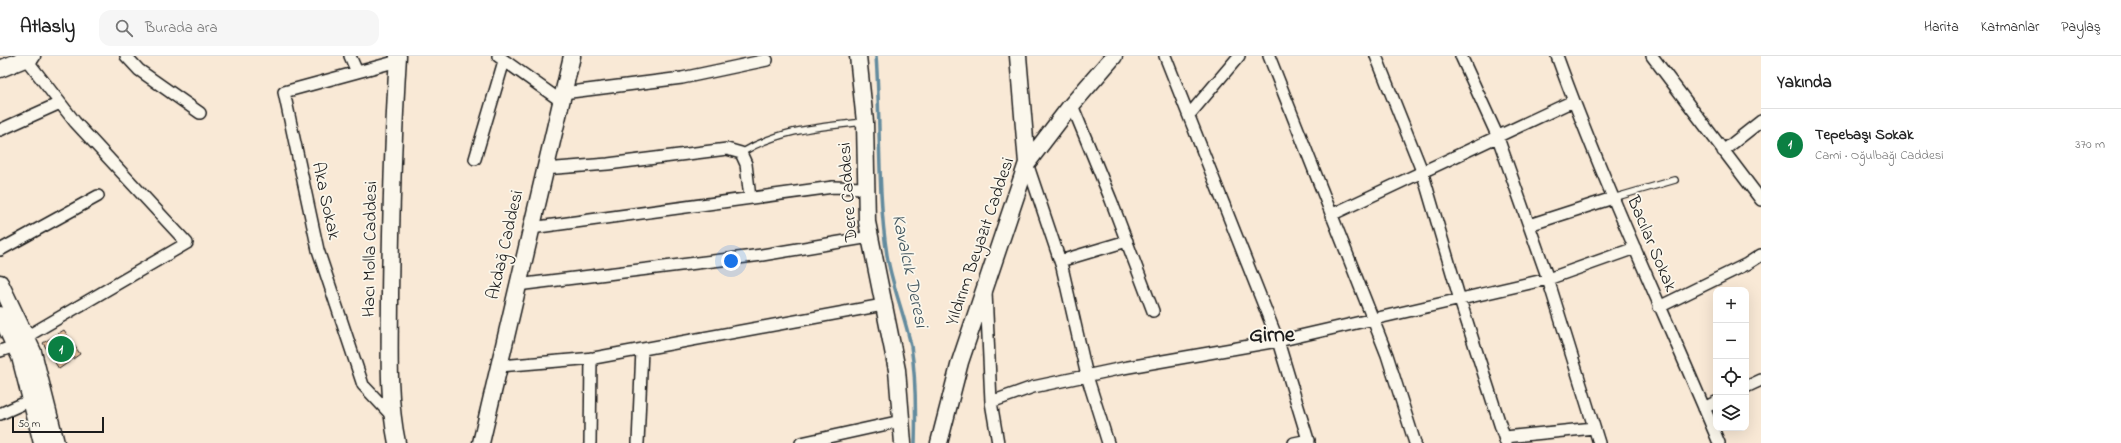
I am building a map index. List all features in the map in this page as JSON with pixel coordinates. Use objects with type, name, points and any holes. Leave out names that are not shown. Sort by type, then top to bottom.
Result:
[{"type":"street","points":[[126,56],[138,70],[200,113]]},
{"type":"street","points":[[350,56],[358,72]]},
{"type":"street","name":"Akdağ Caddesi","points":[[481,443],[544,169],[572,56]]},
{"type":"street","name":"Dere Caddesi","points":[[858,56],[865,122],[865,188],[867,222],[897,370],[903,443]]},
{"type":"street","points":[[1018,56],[1028,163],[1060,261],[1087,376],[1108,443]]},
{"type":"street","name":"Yıldırım Beyazıt Caddesi","points":[[939,443],[952,388],[1028,163],[1072,105],[1114,56]]},
{"type":"street","points":[[1165,56],[1278,341],[1309,441],[1294,443]]},
{"type":"street","points":[[1189,115],[1239,56]]},
{"type":"street","points":[[1269,56],[1331,214],[1352,262],[1387,355],[1415,443]]},
{"type":"street","points":[[1376,56],[1422,171],[1460,300],[1506,440],[1594,428]]},
{"type":"street","points":[[1461,56],[1497,135],[1548,279],[1599,443]]},
{"type":"street","name":"Bacılar Sokak","points":[[1557,56],[1573,101],[1659,308],[1719,443]]},
{"type":"street","points":[[1652,56],[1761,200]]},
{"type":"street","points":[[0,69],[29,57],[60,103],[75,122],[187,243],[21,342],[0,350]]},
{"type":"street","points":[[475,159],[501,58],[562,97],[682,78],[767,60]]},
{"type":"street","name":"Aka Sokak","points":[[393,417],[363,385],[318,250],[284,92],[358,72],[398,59]]},
{"type":"street","name":"Hacı Molla Caddesi","points":[[397,443],[393,417],[390,374],[391,167],[398,59]]},
{"type":"street","points":[[1331,214],[1497,135],[1573,101]]},
{"type":"street","points":[[0,130],[60,103]]},
{"type":"street","points":[[1072,105],[1127,241],[1153,312]]},
{"type":"street","points":[[1723,151],[1761,121]]},
{"type":"street","points":[[544,169],[608,164],[727,149],[741,153],[746,164],[750,198]]},
{"type":"street","points":[[531,228],[833,187],[865,188]]},
{"type":"street","points":[[0,250],[98,196]]},
{"type":"street","points":[[1529,225],[1614,198]]},
{"type":"street","points":[[517,285],[762,255],[870,236]]},
{"type":"street","points":[[1060,261],[1127,241]]},
{"type":"street","points":[[991,402],[1033,387],[1278,341],[1548,279],[1635,248]]},
{"type":"street","points":[[1659,308],[1747,264],[1761,255]]},
{"type":"street","points":[[0,283],[21,342],[20,357],[42,443]]},
{"type":"street","points":[[986,286],[991,402],[998,443]]},
{"type":"street","points":[[499,366],[591,358],[884,305]]},
{"type":"street","points":[[0,315],[21,342],[34,352],[56,443]]},
{"type":"street","points":[[638,443],[642,349]]},
{"type":"street","points":[[590,443],[591,358]]},
{"type":"street","points":[[1749,386],[1761,380]]},
{"type":"street","points":[[0,414],[31,400]]},
{"type":"street","points":[[1704,408],[1713,404]]},
{"type":"street","points":[[801,443],[817,442],[901,422]]},
{"type":"lane","points":[[741,153],[780,134],[865,122]]},
{"type":"lane","points":[[1614,198],[1675,180]]},
{"type":"building","points":[[64,330],[80,354],[59,369],[43,343]]},
{"type":"waterway","name":"Kavalcık Deresi","points":[[876,56],[880,181],[884,230],[889,267],[911,346],[915,394],[915,443]]},
{"type":"place","name":"Tepebaşı Sokak","points":[[61,349]]},
{"type":"district","name":"Girne","points":[[1272,336]]}]
